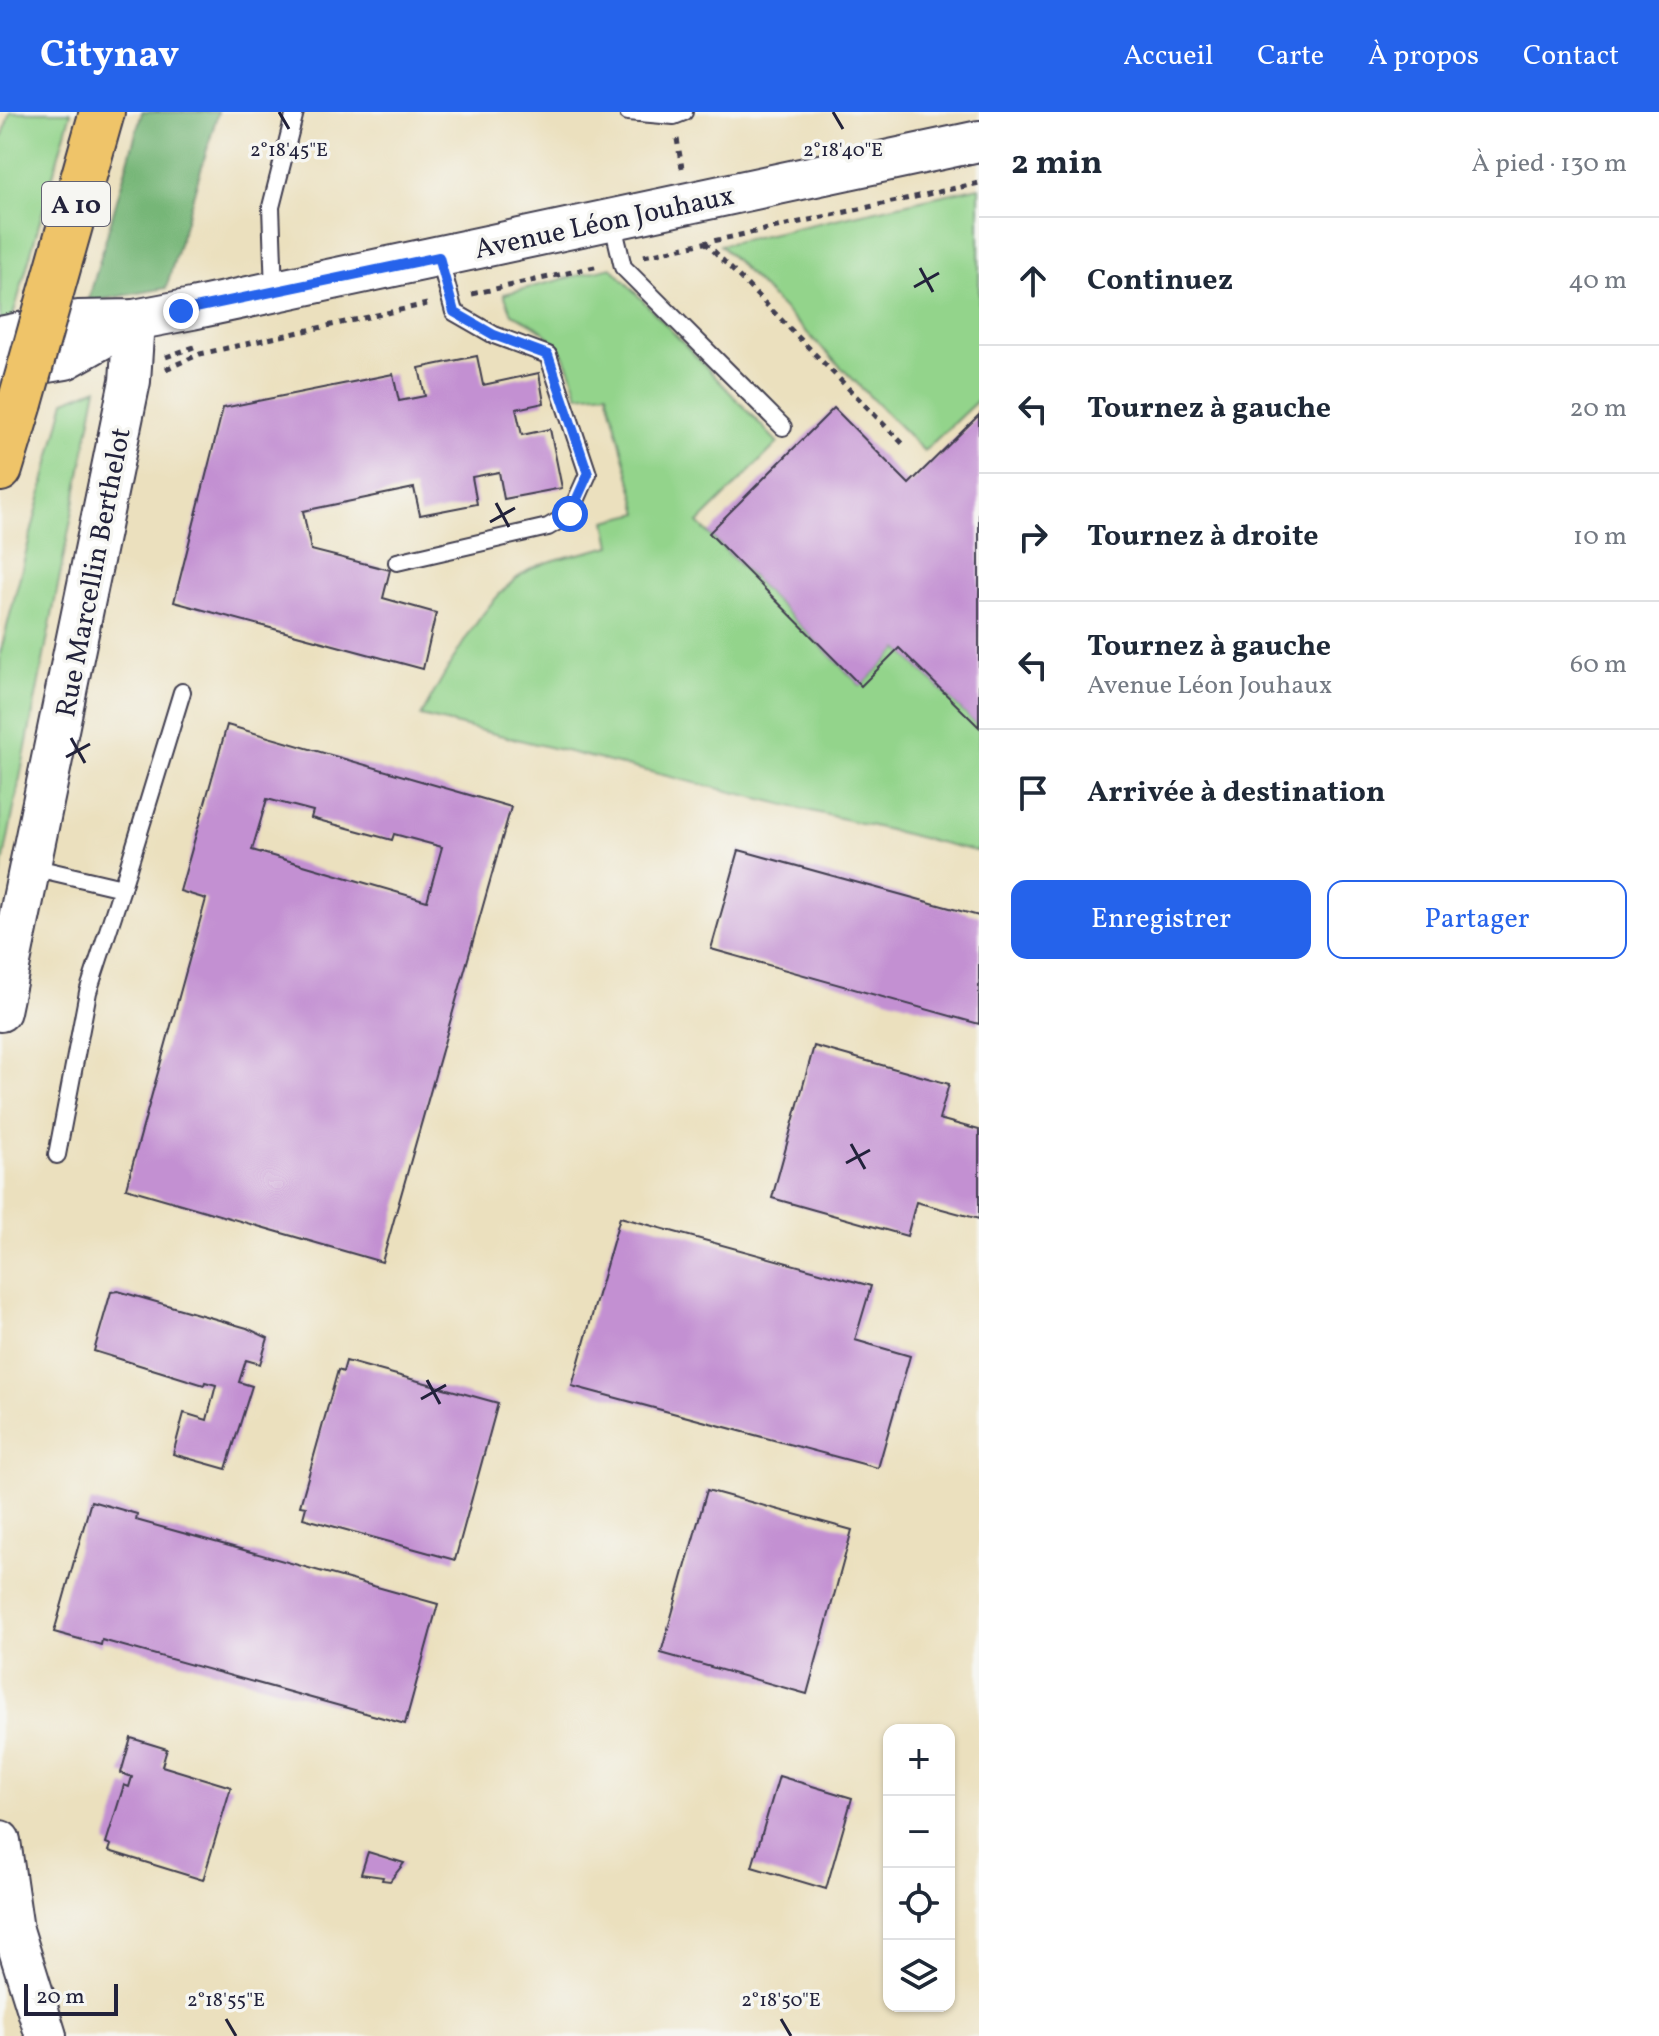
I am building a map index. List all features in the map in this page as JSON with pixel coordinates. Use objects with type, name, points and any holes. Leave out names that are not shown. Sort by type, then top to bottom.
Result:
[{"type":"highway","name":"A 10","points":[[0,469],[10,386],[50,296],[102,112]]},
{"type":"street","name":"Avenue Léon Jouhaux","points":[[0,337],[78,321],[134,320],[274,292],[979,141]]},
{"type":"street","name":"Avenue Léon Jouhaux","points":[[10,386],[134,320]]},
{"type":"street","name":"Rue Marcellin Berthelot","points":[[0,1011],[130,381],[134,320]]},
{"type":"street","points":[[0,1841],[13,1930],[46,2036]]},
{"type":"lane","points":[[274,292],[271,207],[295,112]]},
{"type":"lane","points":[[628,112],[674,116],[684,112]]},
{"type":"lane","points":[[612,219],[623,267],[783,427]]},
{"type":"lane","points":[[397,562],[548,527],[570,514],[588,474],[548,355],[494,335],[454,312],[439,257]]},
{"type":"lane","points":[[57,1155],[88,992],[182,692]]},
{"type":"lane","points":[[32,867],[122,888]]},
{"type":"path","points":[[680,161],[688,203],[705,243],[906,447]]},
{"type":"path","points":[[130,381],[200,354],[979,183]]},
{"type":"green space","points":[[10,112],[71,112],[12,319],[0,321],[0,145]]},
{"type":"green space","points":[[142,112],[218,112],[166,288],[88,302]]},
{"type":"green space","points":[[979,187],[979,399],[924,451],[720,245]]},
{"type":"green space","points":[[611,267],[778,443],[698,523],[861,686],[899,648],[979,727],[979,852],[421,716],[469,634],[500,594],[516,579],[542,564],[611,546],[606,521],[639,513],[607,392],[578,395],[564,355],[557,345],[538,328],[512,314],[504,294]]},
{"type":"green space","points":[[97,388],[0,879],[0,654],[65,401]]},
{"type":"building","points":[[477,356],[483,385],[539,373],[544,403],[516,409],[522,435],[550,429],[562,488],[504,499],[499,472],[472,477],[477,504],[420,515],[414,488],[303,511],[311,550],[390,570],[383,598],[436,613],[423,669],[174,602],[223,408],[393,374],[399,401],[425,396],[419,368]]},
{"type":"building","points":[[834,408],[909,484],[979,415],[979,727],[899,648],[861,686],[709,533]]},
{"type":"building","points":[[227,725],[511,807],[382,1262],[126,1188],[206,899],[180,891]],"holes":[[[267,799],[313,811],[311,818],[392,840],[394,834],[442,847],[427,901],[252,850]]]},
{"type":"building","points":[[739,850],[979,916],[979,1024],[711,949]]},
{"type":"building","points":[[814,1046],[949,1084],[939,1119],[979,1130],[979,1219],[916,1202],[907,1236],[772,1198]]},
{"type":"building","points":[[620,1217],[871,1286],[855,1340],[910,1356],[878,1468],[572,1386]]},
{"type":"building","points":[[118,1291],[247,1328],[268,1338],[260,1364],[246,1360],[239,1382],[252,1386],[226,1469],[173,1454],[184,1413],[207,1420],[216,1385],[205,1382],[204,1385],[94,1351],[111,1292]]},
{"type":"building","points":[[346,1361],[498,1403],[455,1560],[303,1518],[306,1507],[300,1506],[338,1370],[343,1372]]},
{"type":"building","points":[[707,1490],[852,1530],[807,1694],[661,1653]]},
{"type":"building","points":[[91,1501],[137,1514],[136,1520],[438,1604],[405,1724],[102,1640],[101,1645],[54,1632]]},
{"type":"building","points":[[131,1738],[167,1749],[162,1766],[231,1787],[203,1880],[109,1851],[111,1845],[106,1843],[124,1785],[129,1787],[132,1777],[121,1773]]},
{"type":"building","points":[[779,1776],[852,1798],[826,1889],[752,1867]]},
{"type":"building","points":[[368,1852],[404,1863],[390,1881],[361,1874]]},
{"type":"route","points":[[181,311],[439,257],[454,312],[494,335],[548,355],[588,474],[570,514]]}]
